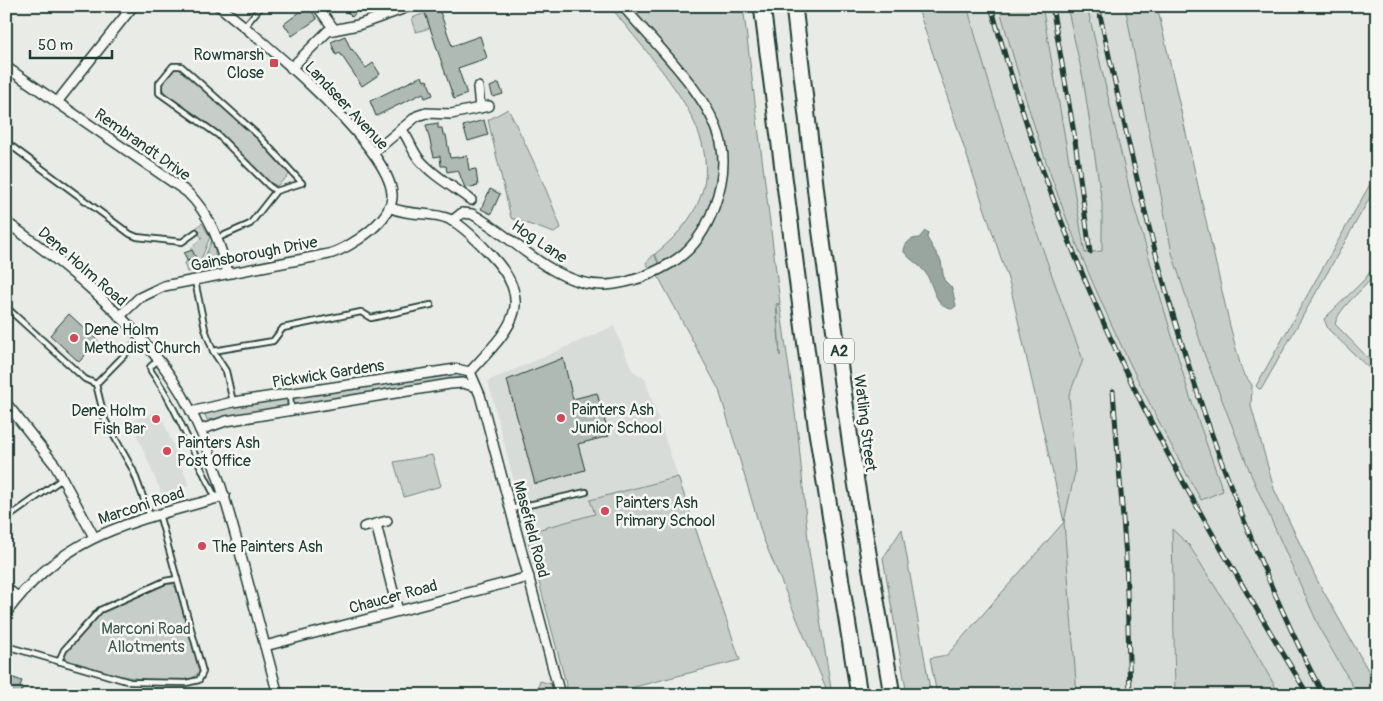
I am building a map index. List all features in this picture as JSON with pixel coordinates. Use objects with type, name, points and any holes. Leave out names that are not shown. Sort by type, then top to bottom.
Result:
[{"type":"highway","name":"A2","points":[[762,6],[817,432],[859,695]]},
{"type":"highway","name":"Watling Street","points":[[794,6],[820,227],[856,482],[892,695]]},
{"type":"street","points":[[57,102],[131,9],[120,6]]},
{"type":"street","name":"Landseer Avenue","points":[[219,6],[292,68],[374,152],[385,170],[390,183],[392,196],[389,207]]},
{"type":"street","points":[[317,6],[334,29]]},
{"type":"street","points":[[292,68],[324,34],[334,29],[358,25],[411,6]]},
{"type":"street","name":"Hog Lane","points":[[452,221],[462,213],[472,214],[539,262],[581,282],[610,283],[648,275],[682,256],[695,242],[708,224],[722,181],[722,152],[715,127],[695,91],[623,6]]},
{"type":"street","name":"Rembrandt Drive","points":[[6,67],[178,184],[204,212],[218,238],[228,273]]},
{"type":"street","points":[[374,152],[414,117],[422,114],[451,114],[484,107],[478,88]]},
{"type":"street","points":[[401,129],[408,137],[413,151],[423,164],[471,200]]},
{"type":"street","points":[[389,207],[407,214],[438,216],[452,221],[493,256],[510,279],[516,297],[514,314],[508,326],[470,372]]},
{"type":"street","name":"Gainsborough Drive","points":[[118,317],[147,293],[164,286],[329,254],[344,249],[365,234],[389,207]]},
{"type":"street","name":"Dene Holm Road","points":[[6,222],[62,265],[140,339],[158,360],[191,412],[200,430],[278,695]]},
{"type":"street","name":"Pickwick Gardens","points":[[191,412],[233,402],[372,381],[456,369],[470,372]]},
{"type":"street","name":"Masefield Road","points":[[470,372],[511,508],[560,695]]},
{"type":"street","name":"Pickwick Gardens","points":[[200,430],[226,421],[462,383],[476,387]]},
{"type":"street","points":[[6,403],[63,478],[94,537]]},
{"type":"street","name":"Marconi Road","points":[[6,613],[18,597],[53,563],[94,537],[124,524],[220,497]]},
{"type":"street","points":[[364,527],[387,521]]},
{"type":"street","points":[[376,524],[398,610]]},
{"type":"street","name":"Chaucer Road","points":[[265,646],[529,577]]},
{"type":"street","points":[[6,588],[18,597]]},
{"type":"lane","points":[[244,27],[260,7],[266,12]]},
{"type":"lane","points":[[218,238],[250,224],[276,191],[302,183],[258,136],[223,104],[181,66],[173,66],[159,83],[159,93],[218,135],[276,191]]},
{"type":"lane","points":[[6,142],[134,236],[182,242],[196,232]]},
{"type":"lane","points":[[194,279],[205,329],[213,351],[226,371],[233,402]]},
{"type":"lane","points":[[213,351],[273,340],[283,328],[361,312],[371,318],[431,305]]},
{"type":"lane","points":[[6,307],[85,379],[96,384]]},
{"type":"lane","points":[[96,384],[140,339]]},
{"type":"lane","points":[[158,360],[150,367],[151,371],[169,397],[205,480],[220,497]]},
{"type":"lane","points":[[372,381],[375,398]]},
{"type":"lane","points":[[96,384],[105,420],[133,470],[150,516]]},
{"type":"lane","points":[[290,394],[292,411]]},
{"type":"lane","points":[[6,519],[8,513],[63,478]]},
{"type":"lane","points":[[511,508],[586,492]]},
{"type":"lane","points":[[6,646],[130,682],[198,681],[203,672],[159,514]]},
{"type":"lane","points":[[59,660],[64,650],[100,610],[165,581],[177,579]]},
{"type":"shaded area","points":[[967,6],[1125,6],[1172,253],[1205,356],[1252,477],[1322,633],[1358,695],[1280,695],[1190,545],[1172,529],[1174,695],[1077,695],[1064,522],[1075,472],[1069,395],[1083,360],[1057,291],[990,88]]},
{"type":"shaded area","points":[[925,231],[928,232],[927,238],[941,261],[944,280],[952,288],[956,306],[952,309],[946,308],[938,300],[925,272],[904,252],[908,242],[919,238]]},
{"type":"shaded area","name":"Painters Ash Primary School","points":[[614,326],[632,370],[645,379],[740,660],[603,695],[569,695],[488,381]]},
{"type":"shaded area","points":[[159,410],[189,485],[163,497],[131,421]]},
{"type":"green space","points":[[610,6],[621,6],[700,105],[709,121],[719,155],[714,195],[701,228],[688,244],[660,265],[655,254],[687,222],[703,190],[705,158],[696,127],[680,96],[658,65]]},
{"type":"green space","points":[[632,6],[743,6],[780,303],[776,304],[780,356],[777,305],[780,304],[798,434],[809,551],[832,695],[829,695],[763,538],[719,390],[658,276],[685,259],[699,244],[720,197],[717,125],[637,19]]},
{"type":"green space","points":[[917,6],[967,6],[1021,184],[1083,360],[1069,395],[1075,472],[1064,522],[1010,285]]},
{"type":"green space","points":[[999,6],[1042,6],[1085,253],[1102,251],[1102,203],[1083,78],[1067,6],[1087,6],[1131,196],[1189,394],[1223,491],[1201,500],[1153,410],[1108,318],[1069,225],[1047,163],[1026,101]]},
{"type":"green space","points":[[1125,6],[1157,6],[1230,326],[1242,371],[1252,385],[1251,406],[1274,489],[1317,580],[1377,686],[1377,695],[1358,695],[1322,633],[1252,477],[1205,356],[1172,253]]},
{"type":"green space","points":[[425,13],[430,28],[416,32],[412,18]]},
{"type":"green space","points":[[181,68],[257,137],[290,174],[277,186],[267,181],[220,134],[165,94],[161,85],[174,69]]},
{"type":"green space","points":[[508,109],[523,138],[561,228],[554,233],[511,218],[488,120]]},
{"type":"green space","points":[[1377,172],[1377,185],[1262,388],[1259,389],[1256,386]]},
{"type":"green space","points":[[202,223],[210,237],[197,270],[187,272],[184,263],[195,258],[191,248],[202,238],[195,229]]},
{"type":"green space","points":[[212,240],[215,259],[210,266],[200,269]]},
{"type":"green space","points":[[654,254],[659,265],[650,269],[646,263]]},
{"type":"green space","points":[[1377,262],[1371,278],[1345,307],[1335,324],[1377,367],[1377,376],[1328,329],[1324,319],[1365,279]]},
{"type":"green space","points":[[460,370],[460,379],[207,420],[203,410]]},
{"type":"green space","points":[[432,455],[441,486],[404,497],[394,462]]},
{"type":"green space","points":[[678,477],[740,660],[603,695],[569,695],[526,533],[595,514],[590,500]]},
{"type":"green space","points":[[1064,522],[1077,695],[937,695],[930,658],[947,655]]},
{"type":"green space","points":[[902,529],[931,695],[907,695],[883,558]]},
{"type":"green space","points":[[1172,529],[1189,545],[1248,639],[1280,695],[1250,695],[1249,693],[1244,695],[1175,695]]},
{"type":"green space","name":"Marconi Road Allotments","points":[[163,584],[172,584],[176,588],[200,670],[192,678],[189,680],[163,681],[126,677],[89,669],[65,659],[66,652],[103,611]]},
{"type":"green space","points":[[540,681],[551,684],[553,695],[544,695],[547,690],[543,687],[542,695],[536,694]]},
{"type":"building","points":[[308,6],[317,19],[292,36],[284,24]]},
{"type":"building","points":[[341,6],[362,6],[352,17]]},
{"type":"building","points":[[439,9],[452,46],[480,36],[487,58],[458,68],[467,94],[454,99],[425,13]]},
{"type":"building","points":[[345,36],[351,50],[366,68],[373,63],[380,74],[362,86],[340,53],[336,55],[331,42]]},
{"type":"building","points":[[422,76],[424,81],[427,80],[433,95],[425,98],[423,93],[376,116],[370,101]]},
{"type":"building","points":[[499,83],[503,94],[493,97],[490,87]]},
{"type":"building","points":[[484,120],[488,135],[468,141],[463,126]]},
{"type":"building","points":[[438,123],[438,128],[442,128],[443,135],[446,135],[450,158],[467,156],[469,170],[476,169],[478,186],[465,188],[458,170],[447,172],[446,166],[441,166],[440,156],[434,157],[426,125]]},
{"type":"building","points":[[490,189],[500,194],[491,214],[481,209]]},
{"type":"building","points":[[192,250],[196,258],[187,261],[184,253]]},
{"type":"building","name":"Dene Holm Methodist Church","points":[[69,314],[98,341],[79,362],[50,335]]},
{"type":"building","name":"Painters Ash Junior School","points":[[563,358],[573,399],[597,393],[609,436],[578,444],[585,470],[535,484],[507,380]]},
{"type":"building","points":[[11,677],[22,681],[20,686],[23,687],[20,695],[6,695]]},
{"type":"railway","points":[[991,6],[1022,109],[1057,210],[1120,358],[1162,443],[1202,516],[1308,695]]},
{"type":"railway","points":[[1052,6],[1074,133],[1090,252]]},
{"type":"railway","points":[[1098,6],[1149,228],[1184,352],[1218,452],[1256,551],[1277,600],[1323,695]]},
{"type":"railway","points":[[1113,391],[1126,557],[1130,695]]},
{"type":"place","name":"Rowmarsh Close","points":[[274,63]]},
{"type":"place","name":"Dene Holm Methodist Church","points":[[74,338]]},
{"type":"place","name":"Painters Ash Junior School","points":[[561,418]]},
{"type":"place","name":"Dene Holm Fish Bar","points":[[156,419]]},
{"type":"place","name":"Painters Ash Post Office","points":[[167,451]]},
{"type":"place","name":"Painters Ash Primary School","points":[[605,511]]},
{"type":"place","name":"The Painters Ash","points":[[202,546]]}]
